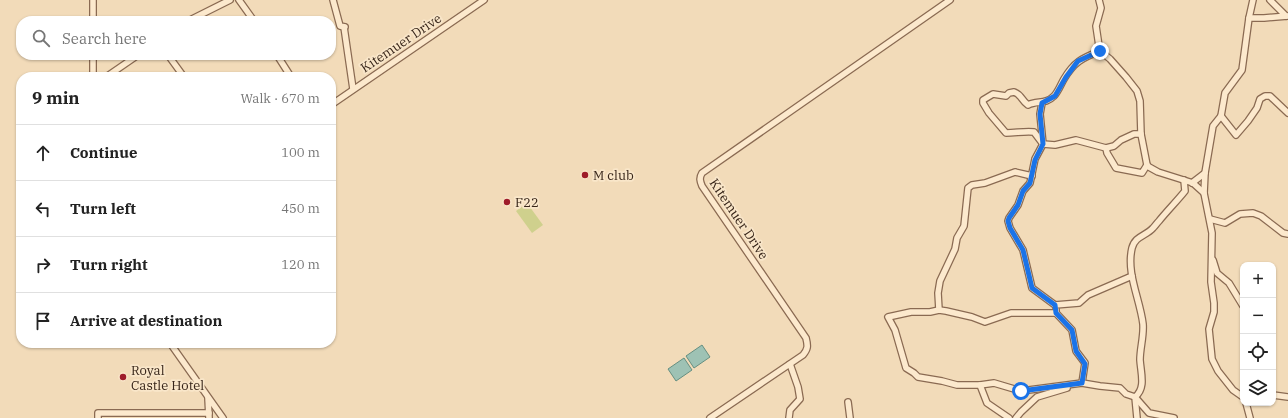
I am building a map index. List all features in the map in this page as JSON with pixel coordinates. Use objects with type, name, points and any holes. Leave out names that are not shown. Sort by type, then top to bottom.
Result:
[{"type":"street","points":[[93,0],[93,16]]},
{"type":"street","points":[[198,16],[230,0]]},
{"type":"street","points":[[239,0],[250,16]]},
{"type":"street","points":[[333,0],[340,26],[345,27],[353,89]]},
{"type":"street","name":"Kitemuer Drive","points":[[336,101],[484,0]]},
{"type":"street","name":"Kitemuer Drive","points":[[710,418],[803,355],[807,350],[808,345],[806,338],[702,186],[700,177],[702,173],[950,0]]},
{"type":"street","points":[[1099,0],[1101,8],[1096,26],[1100,51],[1110,59],[1137,91],[1140,101],[1141,134],[1147,164],[1149,167],[1158,172],[1192,183],[1204,193]]},
{"type":"street","points":[[1240,396],[1233,390],[1218,371],[1212,359],[1209,329],[1214,312],[1211,282],[1212,233],[1204,193],[1205,173],[1213,126],[1221,116],[1225,93],[1242,70],[1253,0]]},
{"type":"street","points":[[1270,0],[1287,16]]},
{"type":"street","points":[[1249,18],[1287,16]]},
{"type":"street","points":[[1100,51],[1078,61],[1066,77],[1055,96],[1042,103],[1033,102],[1028,105],[1024,102],[1020,94],[1014,92],[1009,93],[1006,96],[992,94],[982,102],[1006,133],[1016,133],[1022,131],[1034,132],[1043,144],[1055,145],[1076,140],[1106,148],[1114,146],[1121,140],[1134,134],[1141,134]]},
{"type":"street","points":[[93,60],[93,72]]},
{"type":"street","points":[[113,72],[131,60]]},
{"type":"street","points":[[172,60],[180,72]]},
{"type":"street","points":[[280,60],[288,72]]},
{"type":"street","points":[[1221,116],[1236,135],[1248,121],[1260,99],[1264,96],[1270,96],[1288,113]]},
{"type":"street","points":[[1042,103],[1040,114],[1043,144],[1035,160],[1030,183],[1023,191],[1018,205],[1008,221],[1010,228],[1023,250],[1032,288],[1055,305],[1079,303],[1088,295],[1132,276]]},
{"type":"street","points":[[1106,148],[1107,153],[1116,168],[1142,173],[1147,164]]},
{"type":"street","points":[[939,310],[938,293],[940,280],[955,248],[957,238],[964,226],[968,188],[972,185],[985,183],[1015,172],[1032,176]]},
{"type":"street","points":[[1192,183],[1205,173]]},
{"type":"street","points":[[1134,397],[1140,393],[1142,380],[1140,360],[1143,328],[1132,276],[1132,248],[1137,239],[1153,228],[1185,191],[1184,180]]},
{"type":"street","points":[[1210,219],[1225,223],[1240,214],[1253,213],[1261,216],[1283,233],[1288,234]]},
{"type":"street","points":[[1212,254],[1217,273],[1229,284],[1240,301]]},
{"type":"street","points":[[1055,305],[1056,313],[1072,330],[1076,351],[1085,364],[1082,383]]},
{"type":"street","points":[[1056,313],[1011,313],[985,322],[939,310],[930,312],[911,312],[888,316],[895,330],[906,368],[918,377],[958,385],[980,385],[994,383],[1021,391],[1082,383],[1120,388],[1126,394],[1134,397],[1150,413],[1174,418]]},
{"type":"street","points":[[174,348],[223,418]]},
{"type":"street","points":[[789,418],[790,410],[800,399],[798,387],[790,364]]},
{"type":"street","points":[[1016,418],[1037,397],[1082,383]]},
{"type":"street","points":[[980,385],[987,402],[1009,418]]},
{"type":"street","points":[[1276,395],[1288,397]]},
{"type":"street","points":[[98,418],[98,413],[209,415],[208,397]]},
{"type":"street","points":[[1134,397],[1137,418]]},
{"type":"street","points":[[848,402],[850,418]]},
{"type":"street","points":[[1247,406],[1250,418]]},
{"type":"green space","points":[[527,203],[543,225],[532,233],[516,211]]},
{"type":"shaded area","points":[[702,345],[710,357],[694,368],[686,356]]},
{"type":"shaded area","points":[[684,358],[692,370],[676,381],[668,369]]},
{"type":"place","name":"M club","points":[[585,175]]},
{"type":"place","name":"F22","points":[[507,202]]},
{"type":"place","name":"Royal Castle Hotel","points":[[123,377]]},
{"type":"route","points":[[1021,391],[1082,383],[1084,376],[1085,364],[1076,351],[1072,330],[1056,313],[1055,305],[1032,288],[1023,250],[1010,228],[1008,221],[1018,205],[1023,191],[1030,183],[1035,160],[1043,144],[1040,114],[1042,103],[1055,96],[1066,77],[1078,61],[1100,51]]}]
